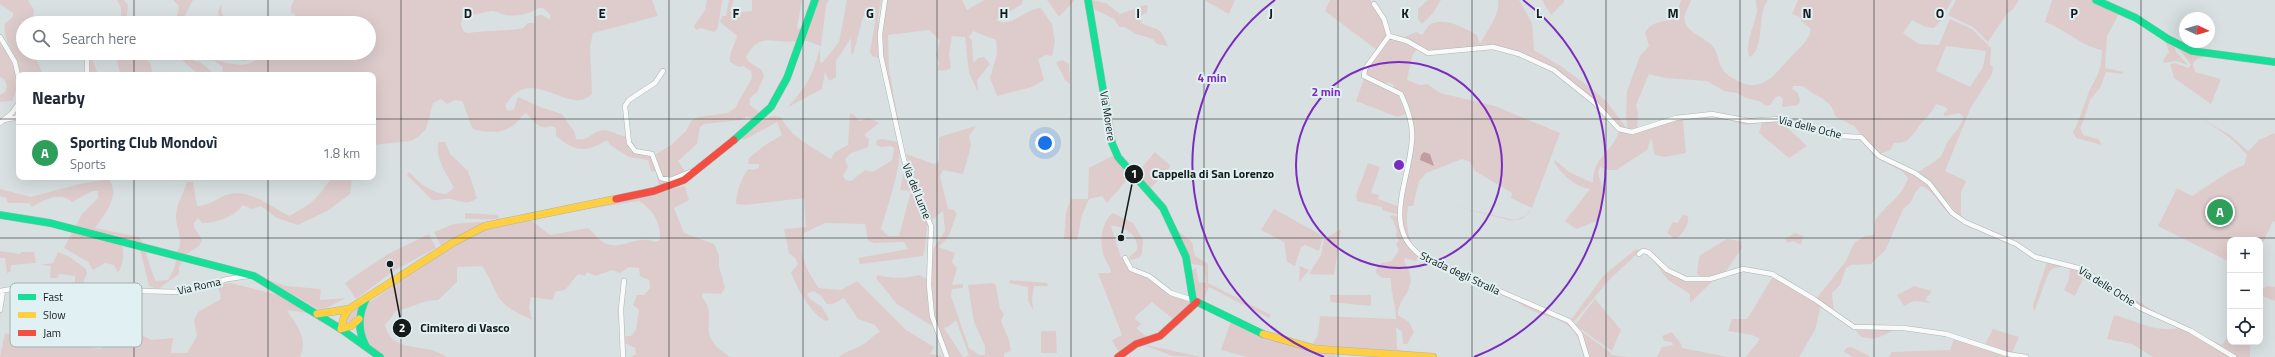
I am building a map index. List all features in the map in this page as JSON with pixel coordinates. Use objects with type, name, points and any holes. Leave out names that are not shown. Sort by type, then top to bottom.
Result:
[{"type":"street","points":[[317,314],[349,309],[454,242],[480,228],[662,189],[694,174],[754,124],[774,103],[787,78],[815,0]]},
{"type":"street","name":"Via del Lume","points":[[885,0],[880,34],[881,56],[904,160],[931,226],[929,286],[932,316],[947,357]]},
{"type":"street","name":"Via Morere","points":[[1088,0],[1114,150],[1128,169],[1156,198],[1163,208],[1186,257],[1189,267],[1189,286],[1195,301]]},
{"type":"street","points":[[2096,0],[2136,18],[2168,39],[2192,51],[2275,62]]},
{"type":"street","points":[[1374,4],[1387,25],[1389,36]]},
{"type":"street","name":"Strada degli Stralla","points":[[1389,36],[1365,69],[1364,76],[1401,94],[1411,126],[1412,147],[1404,179],[1400,216],[1400,228],[1405,239],[1414,250],[1428,260],[1569,321],[1580,334],[1587,357]]},
{"type":"street","name":"Via delle Oche","points":[[1389,36],[1409,42],[1428,53],[1493,47],[1520,54],[1554,70],[1592,100],[1619,130],[1625,132],[1639,130],[1678,117],[1709,114],[1748,121],[1780,119],[1838,136],[1861,137],[1878,155],[1915,173],[1929,183],[1952,212],[1965,222],[2016,244],[2035,258],[2072,266],[2085,271],[2138,306],[2191,331],[2234,357]]},
{"type":"street","points":[[0,37],[15,62],[17,72]]},
{"type":"street","points":[[87,60],[87,72]]},
{"type":"street","points":[[663,71],[655,83],[626,102],[624,110],[629,143],[635,151],[652,154],[661,178],[670,180],[690,172],[694,174]]},
{"type":"street","points":[[2,121],[16,106]]},
{"type":"street","points":[[2,121],[16,118]]},
{"type":"street","points":[[0,215],[50,223],[254,276],[341,329],[380,357]]},
{"type":"street","points":[[1638,254],[1642,251],[1648,252],[1672,274],[1693,280],[1712,279],[1742,269],[1772,274],[1814,299],[1854,327],[1904,328],[1946,334],[2005,353],[2026,357]]},
{"type":"street","points":[[1125,258],[1131,269],[1149,276],[1166,291],[1195,301],[1254,332],[1316,349],[1433,357]]},
{"type":"street","name":"Via Roma","points":[[142,292],[181,292],[237,277],[254,276]]},
{"type":"street","points":[[623,357],[621,309],[624,281]]},
{"type":"street","points":[[0,310],[2,291]]},
{"type":"street","points":[[366,299],[359,319],[360,333],[367,348]]},
{"type":"street","points":[[1118,357],[1136,344],[1160,336],[1195,301]]},
{"type":"street","points":[[341,329],[344,317],[349,309]]},
{"type":"street","points":[[341,329],[350,326],[359,319]]},
{"type":"shaded area","points":[[0,0],[28,0],[34,10],[33,16],[16,16],[16,60],[37,60],[42,72],[20,72],[8,43],[5,30],[5,23],[13,17],[13,13],[0,4]]},
{"type":"shaded area","points":[[117,0],[124,0],[128,5],[127,16],[121,16],[121,8]]},
{"type":"shaded area","points":[[173,0],[193,0],[185,16],[177,16],[179,6]]},
{"type":"shaded area","points":[[294,0],[652,0],[658,16],[593,33],[590,46],[592,94],[582,100],[572,100],[538,89],[526,89],[515,94],[505,106],[508,111],[514,109],[518,97],[540,107],[562,114],[575,133],[576,139],[587,138],[602,130],[626,137],[630,151],[650,156],[656,172],[651,171],[648,160],[629,157],[610,145],[607,140],[587,149],[575,148],[556,136],[556,128],[551,126],[540,126],[526,113],[522,115],[515,124],[505,130],[490,132],[473,129],[462,101],[455,100],[447,104],[441,99],[433,103],[426,129],[411,141],[376,145],[376,72],[223,72],[223,67],[213,60],[240,65],[256,60],[376,60],[376,16],[295,16],[291,13],[291,6]],"holes":[[[538,8],[543,8],[551,16],[549,19],[542,15],[535,16],[534,23],[528,23],[520,29],[469,33],[464,32],[461,25],[462,18],[491,11],[513,16],[527,13]]]},
{"type":"shaded area","points":[[707,0],[722,0],[718,27],[715,32],[701,28],[696,30],[694,26],[705,10]]},
{"type":"shaded area","points":[[729,0],[734,0],[730,10],[734,13],[752,11],[752,0],[802,0],[797,28],[801,29],[797,41],[762,41],[751,49],[746,57],[749,62],[762,70],[764,77],[757,92],[750,98],[750,105],[760,113],[753,120],[747,116],[742,120],[704,124],[700,127],[697,144],[678,161],[685,171],[674,177],[662,176],[659,171],[656,154],[671,145],[686,131],[691,121],[698,117],[728,113],[735,108],[752,78],[751,71],[743,66],[739,67],[730,62],[730,55],[737,36],[720,22],[722,16],[726,16]]},
{"type":"shaded area","points":[[817,0],[829,0],[826,5],[821,46],[804,40]]},
{"type":"shaded area","points":[[847,0],[881,0],[878,18],[879,58],[872,56],[870,52],[875,22],[870,11],[863,17],[853,55],[851,52],[851,38],[836,61],[836,77],[829,81],[825,72],[822,89],[788,107],[805,86],[820,48],[820,63],[823,62],[839,42]]},
{"type":"shaded area","points":[[886,0],[962,0],[967,10],[984,0],[1023,0],[1022,4],[996,20],[1002,22],[1013,20],[1035,9],[1041,8],[1052,24],[1055,42],[1052,56],[1046,55],[1038,59],[1044,80],[1032,87],[997,96],[990,78],[997,54],[996,40],[973,31],[969,37],[972,40],[973,63],[978,58],[984,57],[990,64],[977,80],[978,92],[969,73],[965,37],[952,36],[949,54],[951,68],[937,71],[939,63],[936,55],[940,40],[929,30],[888,35],[889,69],[900,130],[887,81],[882,48]]},
{"type":"shaded area","points":[[1047,0],[1075,0],[1059,17]]},
{"type":"shaded area","points":[[1091,0],[1106,3],[1120,14],[1145,5],[1148,6],[1147,12],[1140,17],[1141,23],[1158,29],[1168,46],[1157,44],[1153,39],[1136,34],[1125,27],[1119,27],[1114,19],[1092,8]]},
{"type":"shaded area","points":[[1204,0],[1235,0],[1229,14]]},
{"type":"shaded area","points":[[1330,0],[1370,0],[1386,27],[1388,35],[1377,50],[1325,11]]},
{"type":"shaded area","points":[[1428,0],[1441,0],[1433,13],[1422,24],[1418,19],[1418,9]]},
{"type":"shaded area","points":[[1498,0],[1519,0],[1532,23],[1534,50],[1562,67],[1591,88],[1607,102],[1625,126],[1625,131],[1567,80],[1520,53],[1495,46],[1438,52],[1425,50],[1403,38],[1416,32],[1422,35],[1429,25],[1447,22],[1477,35],[1480,44],[1495,17]]},
{"type":"shaded area","points":[[1542,0],[1564,0],[1564,2],[1551,15]]},
{"type":"shaded area","points":[[1681,0],[1691,0],[1685,14],[1684,20],[1686,25],[1690,30],[1714,48],[1723,70],[1727,74],[1738,81],[1754,85],[1761,84],[1773,76],[1803,45],[1808,37],[1811,29],[1802,22],[1800,17],[1792,14],[1798,0],[1952,0],[1942,19],[1934,28],[1925,27],[1912,20],[1903,33],[1919,44],[1939,45],[1950,19],[1972,29],[1991,48],[1990,64],[1993,67],[1992,74],[1971,107],[1945,171],[1966,181],[1961,192],[1961,218],[1933,185],[1917,172],[1940,157],[1947,143],[1959,128],[1962,121],[1963,117],[1960,113],[1944,116],[1944,113],[1948,110],[1945,107],[1936,104],[1909,139],[1903,142],[1894,143],[1890,150],[1880,154],[1876,152],[1854,126],[1836,117],[1831,106],[1822,98],[1803,86],[1793,86],[1792,89],[1798,93],[1800,101],[1798,105],[1782,107],[1783,99],[1780,96],[1776,97],[1770,105],[1766,106],[1759,101],[1746,98],[1737,93],[1724,91],[1707,81],[1665,78],[1649,74],[1636,105],[1638,112],[1637,130],[1628,131],[1626,118],[1627,91],[1640,56],[1649,46],[1645,32],[1650,26],[1670,19],[1674,16]],"holes":[[[1946,46],[1986,51],[1983,67],[1970,87],[1936,71]]]},
{"type":"shaded area","points":[[1756,0],[1768,0],[1764,6],[1762,14],[1758,46],[1750,57],[1748,48],[1750,35],[1757,12]]},
{"type":"shaded area","points":[[1956,0],[2019,0],[2014,8],[2006,15],[1988,42],[1973,27],[1948,15]]},
{"type":"shaded area","points":[[2052,0],[2090,0],[2120,12],[2107,36],[2105,68],[2124,72],[2122,74],[2106,72],[2100,88],[2090,100],[2080,128],[2083,135],[2098,139],[2102,145],[2076,138],[2073,132],[2080,118],[2088,94],[2100,70],[2102,50],[2087,45],[2045,22]]},
{"type":"shaded area","points":[[221,4],[223,16],[219,16],[218,12]]},
{"type":"shaded area","points":[[2156,34],[2174,45],[2176,52],[2188,65],[2176,61],[2164,63],[2163,60],[2169,52],[2166,43]]},
{"type":"shaded area","points":[[1390,38],[1409,44],[1417,49],[1412,56],[1407,80],[1420,85],[1427,84],[1440,93],[1495,106],[1560,133],[1532,208],[1511,198],[1512,193],[1475,171],[1470,162],[1462,159],[1426,173],[1419,181],[1413,206],[1408,206],[1407,218],[1409,237],[1417,251],[1416,250],[1407,239],[1402,226],[1401,212],[1414,139],[1412,124],[1402,97],[1399,92],[1392,89],[1394,85],[1387,82],[1385,86],[1382,82],[1367,77],[1365,73]]},
{"type":"shaded area","points":[[0,43],[15,71],[16,86],[12,101],[0,102],[0,95],[5,92],[7,86],[4,79],[0,77]]},
{"type":"shaded area","points":[[2178,47],[2205,56],[2197,59],[2193,63],[2195,72],[2221,79],[2211,104],[2174,78],[2170,64],[2175,63],[2188,68],[2191,65]]},
{"type":"shaded area","points":[[92,60],[97,72],[89,72],[89,63]]},
{"type":"shaded area","points":[[116,60],[147,60],[150,63],[152,72],[120,72]]},
{"type":"shaded area","points":[[182,60],[194,60],[200,62],[212,72],[196,72]]},
{"type":"shaded area","points":[[1063,60],[1069,64],[1070,84],[1065,80],[1056,62]]},
{"type":"shaded area","points":[[1364,79],[1398,94],[1406,114],[1397,117],[1356,101]]},
{"type":"shaded area","points":[[850,113],[859,121],[869,118],[879,123],[864,135],[869,139],[868,147],[851,153],[845,159],[848,167],[843,176],[846,180],[851,181],[865,170],[873,172],[892,160],[894,148],[891,146],[881,147],[876,145],[877,140],[882,139],[899,142],[900,150],[897,172],[881,229],[888,236],[899,236],[911,191],[900,190],[904,170],[928,223],[923,256],[860,264],[858,258],[908,249],[904,242],[874,243],[868,241],[865,224],[825,223],[804,233],[802,248],[804,262],[819,288],[841,290],[857,281],[906,330],[934,347],[930,354],[945,357],[839,357],[845,352],[859,347],[880,332],[875,325],[858,319],[844,298],[833,304],[827,304],[820,295],[813,291],[807,294],[810,299],[822,307],[829,319],[827,321],[816,314],[801,293],[791,272],[798,264],[795,258],[789,253],[784,229],[806,227],[804,198],[746,205],[736,204],[739,186],[748,169],[753,170],[759,168],[759,164],[748,164],[749,158],[765,145],[782,135],[777,122],[744,140],[741,138],[755,126],[770,117],[781,117],[796,136],[831,159],[835,152],[848,145]]},
{"type":"shaded area","points":[[1712,115],[1750,122],[1762,121],[1765,123],[1765,120],[1781,120],[1838,137],[1846,137],[1839,138],[1780,121],[1807,146],[1789,158],[1759,133],[1762,122],[1745,125]]},
{"type":"shaded area","points":[[2195,115],[2230,135],[2248,151],[2259,140],[2275,133],[2275,222],[2273,221],[2263,243],[2263,237],[2227,237],[2227,260],[2158,226],[2177,188],[2192,196],[2230,171],[2244,165],[2247,155],[2223,133]]},
{"type":"shaded area","points":[[1690,117],[1683,121],[1686,153],[1664,157],[1655,155],[1651,138],[1647,150],[1616,170],[1609,170],[1600,167],[1598,173],[1604,192],[1600,217],[1597,221],[1576,229],[1565,221],[1590,189],[1579,186],[1569,179],[1557,167],[1554,162],[1555,160],[1569,172],[1593,183],[1594,174],[1599,161],[1616,138],[1619,131],[1631,133]]},
{"type":"shaded area","points":[[976,126],[969,136],[971,146],[963,174],[943,170],[940,176],[948,209],[954,210],[957,215],[947,239],[938,247],[955,253],[952,262],[957,268],[952,285],[963,284],[963,288],[952,289],[951,296],[969,348],[979,355],[985,355],[985,346],[974,322],[968,285],[993,283],[996,285],[1000,309],[1004,314],[1001,321],[1009,340],[1011,351],[1004,353],[1004,357],[965,357],[969,355],[956,320],[948,327],[944,328],[963,357],[950,357],[935,321],[931,291],[933,249],[945,231],[943,211],[932,220],[914,180],[906,154],[934,164],[939,162],[939,137]]},
{"type":"shaded area","points":[[1853,138],[1861,138],[1876,156],[1914,174],[1927,184],[1955,217],[1945,210],[1927,189],[1921,186],[1915,193],[1911,202],[1903,209],[1886,249],[1871,264],[1851,265],[1846,268],[1840,285],[1832,293],[1834,311],[1816,299],[1846,261],[1854,243],[1865,236],[1873,235],[1876,220],[1898,196],[1908,178],[1903,172],[1875,157],[1862,140]]},
{"type":"shaded area","points":[[439,142],[445,142],[450,154],[468,171],[477,198],[470,202],[448,199],[432,200],[407,175],[409,172],[426,187],[440,193],[446,194],[454,188],[445,172],[438,154]]},
{"type":"shaded area","points":[[1155,152],[1171,166],[1151,188],[1136,174]]},
{"type":"shaded area","points":[[1424,152],[1430,154],[1434,166],[1420,160],[1421,155]]},
{"type":"shaded area","points":[[1114,155],[1133,178],[1126,181],[1107,203],[1102,196],[1089,199],[1082,215],[1077,240],[1064,239],[1066,212],[1071,199],[1088,199],[1089,168]]},
{"type":"shaded area","points":[[1368,163],[1380,167],[1371,193],[1379,195],[1378,199],[1400,207],[1399,215],[1382,210],[1382,207],[1357,201],[1356,195]]},
{"type":"shaded area","points":[[656,172],[661,178],[670,181],[659,186]]},
{"type":"shaded area","points":[[109,180],[113,192],[110,205],[95,228],[139,237],[145,246],[75,227],[82,214],[98,198],[98,191],[92,191],[72,202],[62,197],[57,197],[47,199],[32,207],[29,203],[8,203],[6,198],[0,196],[0,189],[31,197],[80,184]]},
{"type":"shaded area","points":[[352,180],[350,194],[327,211],[298,225],[277,218],[261,206],[252,209],[243,205],[230,216],[213,222],[202,223],[198,218],[194,223],[194,227],[202,240],[199,246],[185,255],[177,253],[180,238],[176,214],[187,182],[193,182],[197,206],[209,204],[226,195],[235,193],[252,196],[290,216],[317,197],[329,181]]},
{"type":"shaded area","points":[[685,186],[689,200],[674,208],[684,233],[714,244],[719,255],[719,266],[725,288],[721,294],[703,293],[702,297],[708,308],[709,334],[711,339],[717,347],[730,357],[631,357],[636,354],[635,348],[625,343],[625,336],[631,336],[636,330],[639,310],[633,305],[637,295],[644,295],[650,288],[649,280],[640,276],[639,268],[629,267],[620,273],[612,270],[596,276],[587,272],[585,276],[578,274],[565,290],[555,292],[553,300],[531,297],[529,307],[532,320],[503,303],[482,266],[457,267],[457,282],[438,300],[427,301],[396,311],[385,325],[391,337],[401,344],[429,349],[447,357],[385,357],[372,346],[363,334],[362,320],[368,303],[445,251],[488,227],[526,219],[532,221],[550,235],[588,228],[607,244],[618,245],[642,240],[655,242],[660,240],[657,222],[652,212],[639,201],[544,216]]},
{"type":"shaded area","points":[[1453,206],[1515,220],[1509,220]]},
{"type":"shaded area","points":[[1532,208],[1528,214],[1523,218],[1515,220],[1525,216]]},
{"type":"shaded area","points":[[1274,209],[1323,236],[1319,251],[1305,245],[1301,247],[1295,266],[1287,262],[1284,242],[1261,230]]},
{"type":"shaded area","points":[[465,213],[497,215],[500,218],[465,219]]},
{"type":"shaded area","points":[[1113,213],[1133,223],[1143,240],[1142,254],[1139,258],[1130,260],[1129,257],[1137,250],[1134,236],[1126,229],[1111,226],[1120,255],[1129,270],[1151,279],[1168,295],[1190,301],[1191,304],[1174,320],[1152,302],[1137,315],[1135,319],[1142,324],[1136,328],[1148,338],[1132,342],[1119,353],[1112,340],[1122,335],[1098,273],[1111,273],[1102,251],[1101,239],[1106,222]]},
{"type":"shaded area","points":[[1392,215],[1399,217],[1400,229],[1404,239],[1419,257],[1416,261],[1405,258],[1404,260],[1411,280],[1408,291],[1398,310],[1398,315],[1409,322],[1414,332],[1407,344],[1403,344],[1402,332],[1396,327],[1397,349],[1410,353],[1311,346],[1318,335],[1320,316],[1396,319],[1391,288],[1391,278],[1382,278],[1376,273],[1376,269],[1382,263],[1392,261],[1399,250],[1396,244],[1399,240],[1396,235],[1397,232],[1393,220],[1390,217]]},
{"type":"shaded area","points":[[1682,215],[1688,216],[1688,223],[1683,233],[1675,239],[1667,233],[1673,222],[1678,223]]},
{"type":"shaded area","points":[[486,223],[465,232],[441,246],[434,232],[454,224]]},
{"type":"shaded area","points":[[1174,228],[1192,242],[1195,256],[1208,264],[1208,283],[1271,315],[1269,318],[1209,287],[1203,301],[1196,297],[1192,270],[1196,268],[1199,283],[1206,282],[1204,266],[1192,264]]},
{"type":"shaded area","points":[[1341,229],[1334,275],[1309,274],[1321,255],[1324,239]]},
{"type":"shaded area","points":[[73,231],[122,244],[123,259],[118,273],[114,265],[105,263],[93,270],[88,262],[64,248]]},
{"type":"shaded area","points":[[1795,233],[1803,236],[1801,245],[1793,241],[1787,243],[1785,239]]},
{"type":"shaded area","points":[[429,234],[436,248],[395,270],[356,299],[345,283],[388,254]]},
{"type":"shaded area","points":[[1727,239],[1741,241],[1742,248],[1724,274],[1703,280],[1697,273],[1699,257]]},
{"type":"shaded area","points":[[140,249],[145,250],[156,281],[168,280],[173,271],[177,258],[183,260],[179,267],[179,274],[158,289],[149,286]]},
{"type":"shaded area","points":[[1636,249],[1639,250],[1637,254],[1610,279],[1573,323],[1570,321],[1604,275]]},
{"type":"shaded area","points":[[0,251],[20,254],[21,252],[34,252],[36,263],[11,265],[10,272],[7,273],[5,258],[0,258]]},
{"type":"shaded area","points":[[58,252],[68,256],[86,269],[87,274],[84,283],[75,283],[75,276],[59,274],[58,278],[50,278],[51,266],[40,265],[53,263]]},
{"type":"shaded area","points":[[1648,254],[1671,272],[1685,279],[1693,281],[1714,280],[1690,303],[1690,294],[1668,280]]},
{"type":"shaded area","points":[[2047,262],[2064,267],[2054,268],[2049,273],[2034,312],[2033,305]]},
{"type":"shaded area","points":[[1300,266],[1309,270],[1299,282]]},
{"type":"shaded area","points":[[2070,268],[2086,273],[2075,296],[2064,290],[2069,279]]},
{"type":"shaded area","points":[[878,275],[899,278],[920,275],[927,279],[928,307],[932,326],[897,304],[876,278]]},
{"type":"shaded area","points":[[1774,275],[1821,305],[1815,330],[1799,357],[1746,357],[1760,339],[1752,335],[1728,331],[1732,319],[1747,319]]},
{"type":"shaded area","points":[[268,280],[286,286],[321,289],[320,300],[346,298],[326,308],[318,309]]},
{"type":"shaded area","points":[[1010,280],[1047,283],[1048,286],[1034,286],[1032,299],[1033,310],[1028,301],[1028,287],[1009,283]]},
{"type":"shaded area","points":[[230,283],[279,295],[308,313],[287,310],[302,338],[303,343],[300,357],[0,357],[5,333],[10,335],[10,347],[84,347],[101,349],[102,347],[142,347],[142,335],[151,340],[173,338],[171,353],[187,353],[197,336],[194,320],[198,312],[221,299],[218,285]]},
{"type":"shaded area","points":[[1914,286],[1932,291],[1925,300],[1932,303],[1914,301],[1904,306],[1897,295]]},
{"type":"shaded area","points":[[2268,286],[2275,287],[2275,301],[2263,296],[2263,288]]},
{"type":"shaded area","points":[[2125,293],[2157,313],[2222,345],[2227,337],[2227,345],[2250,345],[2250,357],[2236,357],[2142,307]]},
{"type":"shaded area","points":[[1330,295],[1371,295],[1371,306],[1330,302]]},
{"type":"shaded area","points":[[1595,299],[1621,330],[1612,351],[1575,325]]},
{"type":"shaded area","points":[[1517,301],[1569,324],[1577,332],[1586,357],[1584,357],[1580,342],[1574,331],[1558,320],[1538,313]]},
{"type":"shaded area","points":[[360,305],[355,317],[344,325],[349,313]]},
{"type":"shaded area","points":[[2114,315],[2154,328],[2180,328],[2231,357],[2153,357],[2132,344],[2107,339]]},
{"type":"shaded area","points":[[1231,321],[1336,353],[1335,357],[1247,357],[1221,350]]},
{"type":"shaded area","points":[[1577,328],[1611,353],[1611,355],[1629,357],[1588,357]]},
{"type":"shaded area","points":[[1854,328],[1868,330],[1895,329],[1882,336],[1865,338],[1860,336]]},
{"type":"shaded area","points":[[1993,329],[2019,337],[2012,353],[1985,344]]},
{"type":"shaded area","points":[[1041,331],[1056,331],[1057,353],[1041,353]]},
{"type":"shaded area","points":[[1672,332],[1681,344],[1682,348],[1728,357],[1657,357],[1662,347],[1673,345],[1672,342],[1664,341],[1662,336]]},
{"type":"shaded area","points":[[1954,338],[2017,357],[1889,357],[1891,352],[1950,350]]},
{"type":"shaded area","points":[[1142,344],[1201,357],[1172,356]]},
{"type":"shaded area","points":[[1851,347],[1870,357],[1853,357],[1844,352],[1846,348]]},
{"type":"traffic: fast","points":[[734,140],[771,107],[787,78],[815,0]]},
{"type":"traffic: fast","points":[[1088,0],[1112,143],[1118,157],[1163,208],[1186,257],[1193,300],[1263,334]]},
{"type":"traffic: fast","points":[[2096,0],[2136,18],[2168,39],[2192,51],[2275,62]]},
{"type":"traffic: fast","points":[[0,215],[50,223],[254,276],[341,329],[380,357]]},
{"type":"traffic: fast","points":[[366,299],[360,317],[361,334],[366,346]]},
{"type":"traffic: slow","points":[[317,314],[349,309],[454,242],[485,226],[616,199]]},
{"type":"traffic: slow","points":[[349,309],[344,317],[341,329],[351,326],[359,319]]},
{"type":"traffic: slow","points":[[1263,334],[1316,349],[1433,357]]},
{"type":"traffic: jam","points":[[616,199],[654,191],[684,180],[734,140]]},
{"type":"traffic: jam","points":[[1118,357],[1136,344],[1160,336],[1197,302]]},
{"type":"place","name":"Sporting Club Mondovì","points":[[2220,212]]},
{"type":"place","name":"Cappella di San Lorenzo","points":[[1121,238]]},
{"type":"place","name":"Cimitero di Vasco","points":[[390,264]]}]
